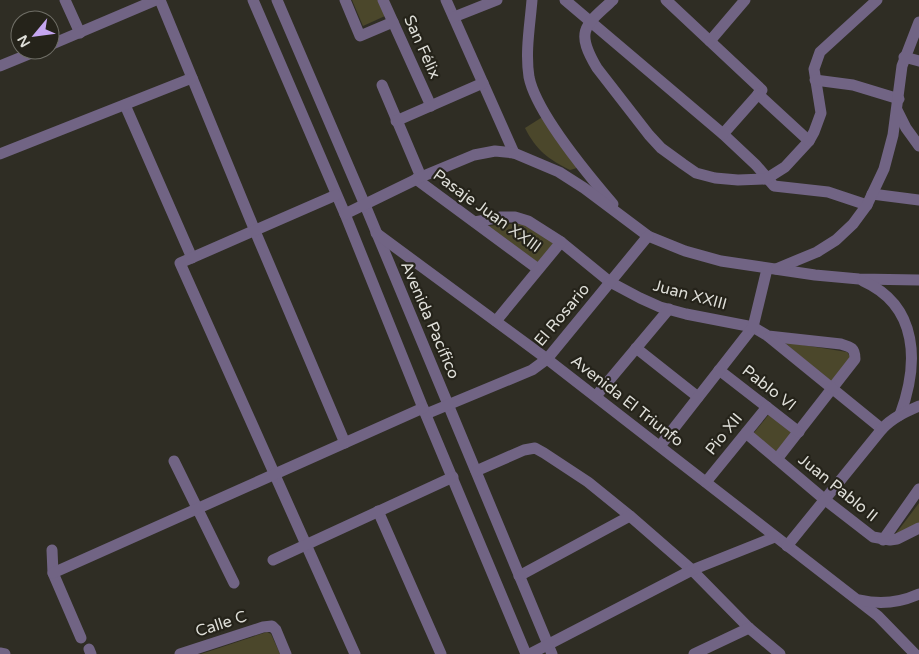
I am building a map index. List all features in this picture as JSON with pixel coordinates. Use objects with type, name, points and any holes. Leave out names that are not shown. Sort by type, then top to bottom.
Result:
[{"type":"street","points":[[65,0],[80,33]]},
{"type":"street","points":[[60,41],[156,0]]},
{"type":"street","points":[[160,0],[254,231],[344,443]]},
{"type":"street","points":[[252,0],[345,214],[425,411],[528,654],[550,649],[692,570],[775,536]]},
{"type":"street","name":"Avenida Pacífico","points":[[277,0],[365,205],[550,649]]},
{"type":"street","points":[[345,0],[360,36],[393,22]]},
{"type":"street","name":"San Félix","points":[[384,0],[430,106]]},
{"type":"street","points":[[446,0],[514,153]]},
{"type":"street","points":[[454,18],[497,0]]},
{"type":"street","points":[[532,0],[528,58],[532,89],[539,103],[595,184],[628,222]]},
{"type":"street","points":[[565,0],[723,134],[774,186],[828,192],[869,200],[919,200]]},
{"type":"street","points":[[613,0],[590,21],[584,34],[588,54],[597,68],[661,148],[696,173],[714,178],[738,180],[766,179],[785,167],[809,141],[822,112],[814,69],[820,52],[877,0]]},
{"type":"street","points":[[710,41],[745,0]]},
{"type":"street","points":[[673,2],[809,141]]},
{"type":"street","points":[[771,269],[817,252],[836,240],[854,224],[869,200],[884,169],[893,135],[904,57],[919,22]]},
{"type":"street","points":[[904,57],[919,61]]},
{"type":"street","points":[[0,66],[15,60]]},
{"type":"street","points":[[0,154],[192,78]]},
{"type":"street","points":[[815,80],[853,85],[898,104],[906,128],[919,146]]},
{"type":"street","points":[[396,121],[483,84]]},
{"type":"street","name":"Pasaje Juan XXIII","points":[[382,85],[418,178],[538,269]]},
{"type":"street","points":[[723,134],[760,92]]},
{"type":"street","points":[[125,105],[192,258]]},
{"type":"street","points":[[345,214],[418,178],[474,155],[495,151],[514,153],[558,172],[584,188],[648,236],[686,251],[721,261],[771,269],[859,279],[919,280]]},
{"type":"street","points":[[336,195],[180,263],[355,654]]},
{"type":"street","name":"Juan XXIII","points":[[475,222],[515,217],[528,221],[561,242],[610,282],[640,298],[669,309],[753,327],[768,336],[842,344],[852,347],[855,351],[855,359],[833,388]]},
{"type":"street","name":"Avenida El Triunfo","points":[[376,233],[596,396],[878,616],[915,654]]},
{"type":"street","name":"El Rosario","points":[[53,572],[344,443],[425,411],[448,405],[532,370],[547,359],[648,236]]},
{"type":"street","points":[[496,321],[561,242]]},
{"type":"street","points":[[660,446],[753,327],[771,269]]},
{"type":"street","points":[[859,279],[888,295],[908,321],[914,336],[918,353],[916,377],[909,401],[900,415]]},
{"type":"street","points":[[596,396],[669,309]]},
{"type":"street","points":[[768,336],[882,428]]},
{"type":"street","points":[[636,348],[698,397]]},
{"type":"street","name":"Pablo VI","points":[[719,370],[799,432]]},
{"type":"street","points":[[777,460],[833,388]]},
{"type":"street","points":[[787,546],[882,428],[900,415],[919,406]]},
{"type":"street","name":"Pio XII","points":[[706,482],[767,407]]},
{"type":"street","name":"Juan Pablo II","points":[[746,433],[824,499],[874,537],[883,540],[897,539],[919,528]]},
{"type":"street","points":[[476,471],[524,450],[535,448],[588,482],[630,516],[692,570],[749,628],[780,654]]},
{"type":"street","points":[[174,461],[234,583]]},
{"type":"street","points":[[273,560],[453,477]]},
{"type":"street","points":[[883,540],[919,489]]},
{"type":"street","points":[[378,511],[442,654]]},
{"type":"street","points":[[519,576],[630,516]]},
{"type":"street","points":[[52,550],[53,572],[81,638]]},
{"type":"street","name":"Avenida El Triunfo","points":[[856,599],[887,603],[903,601],[919,594]]},
{"type":"street","name":"Calle C","points":[[180,654],[263,627],[272,626],[276,630],[286,654]]},
{"type":"street","points":[[694,654],[749,628]]},
{"type":"street","points":[[0,653],[5,654]]},
{"type":"shaded area","points":[[352,0],[380,0],[385,16],[363,26]]},
{"type":"shaded area","points":[[544,116],[577,168],[570,170],[549,158],[529,136],[525,128]]},
{"type":"shaded area","points":[[523,223],[556,244],[539,265],[486,226]]},
{"type":"shaded area","points":[[784,342],[847,352],[851,358],[832,383]]},
{"type":"shaded area","points":[[770,413],[794,433],[777,454],[753,434]]},
{"type":"shaded area","points":[[919,503],[919,525],[894,536]]},
{"type":"shaded area","points":[[267,632],[271,634],[280,654],[201,654]]}]
